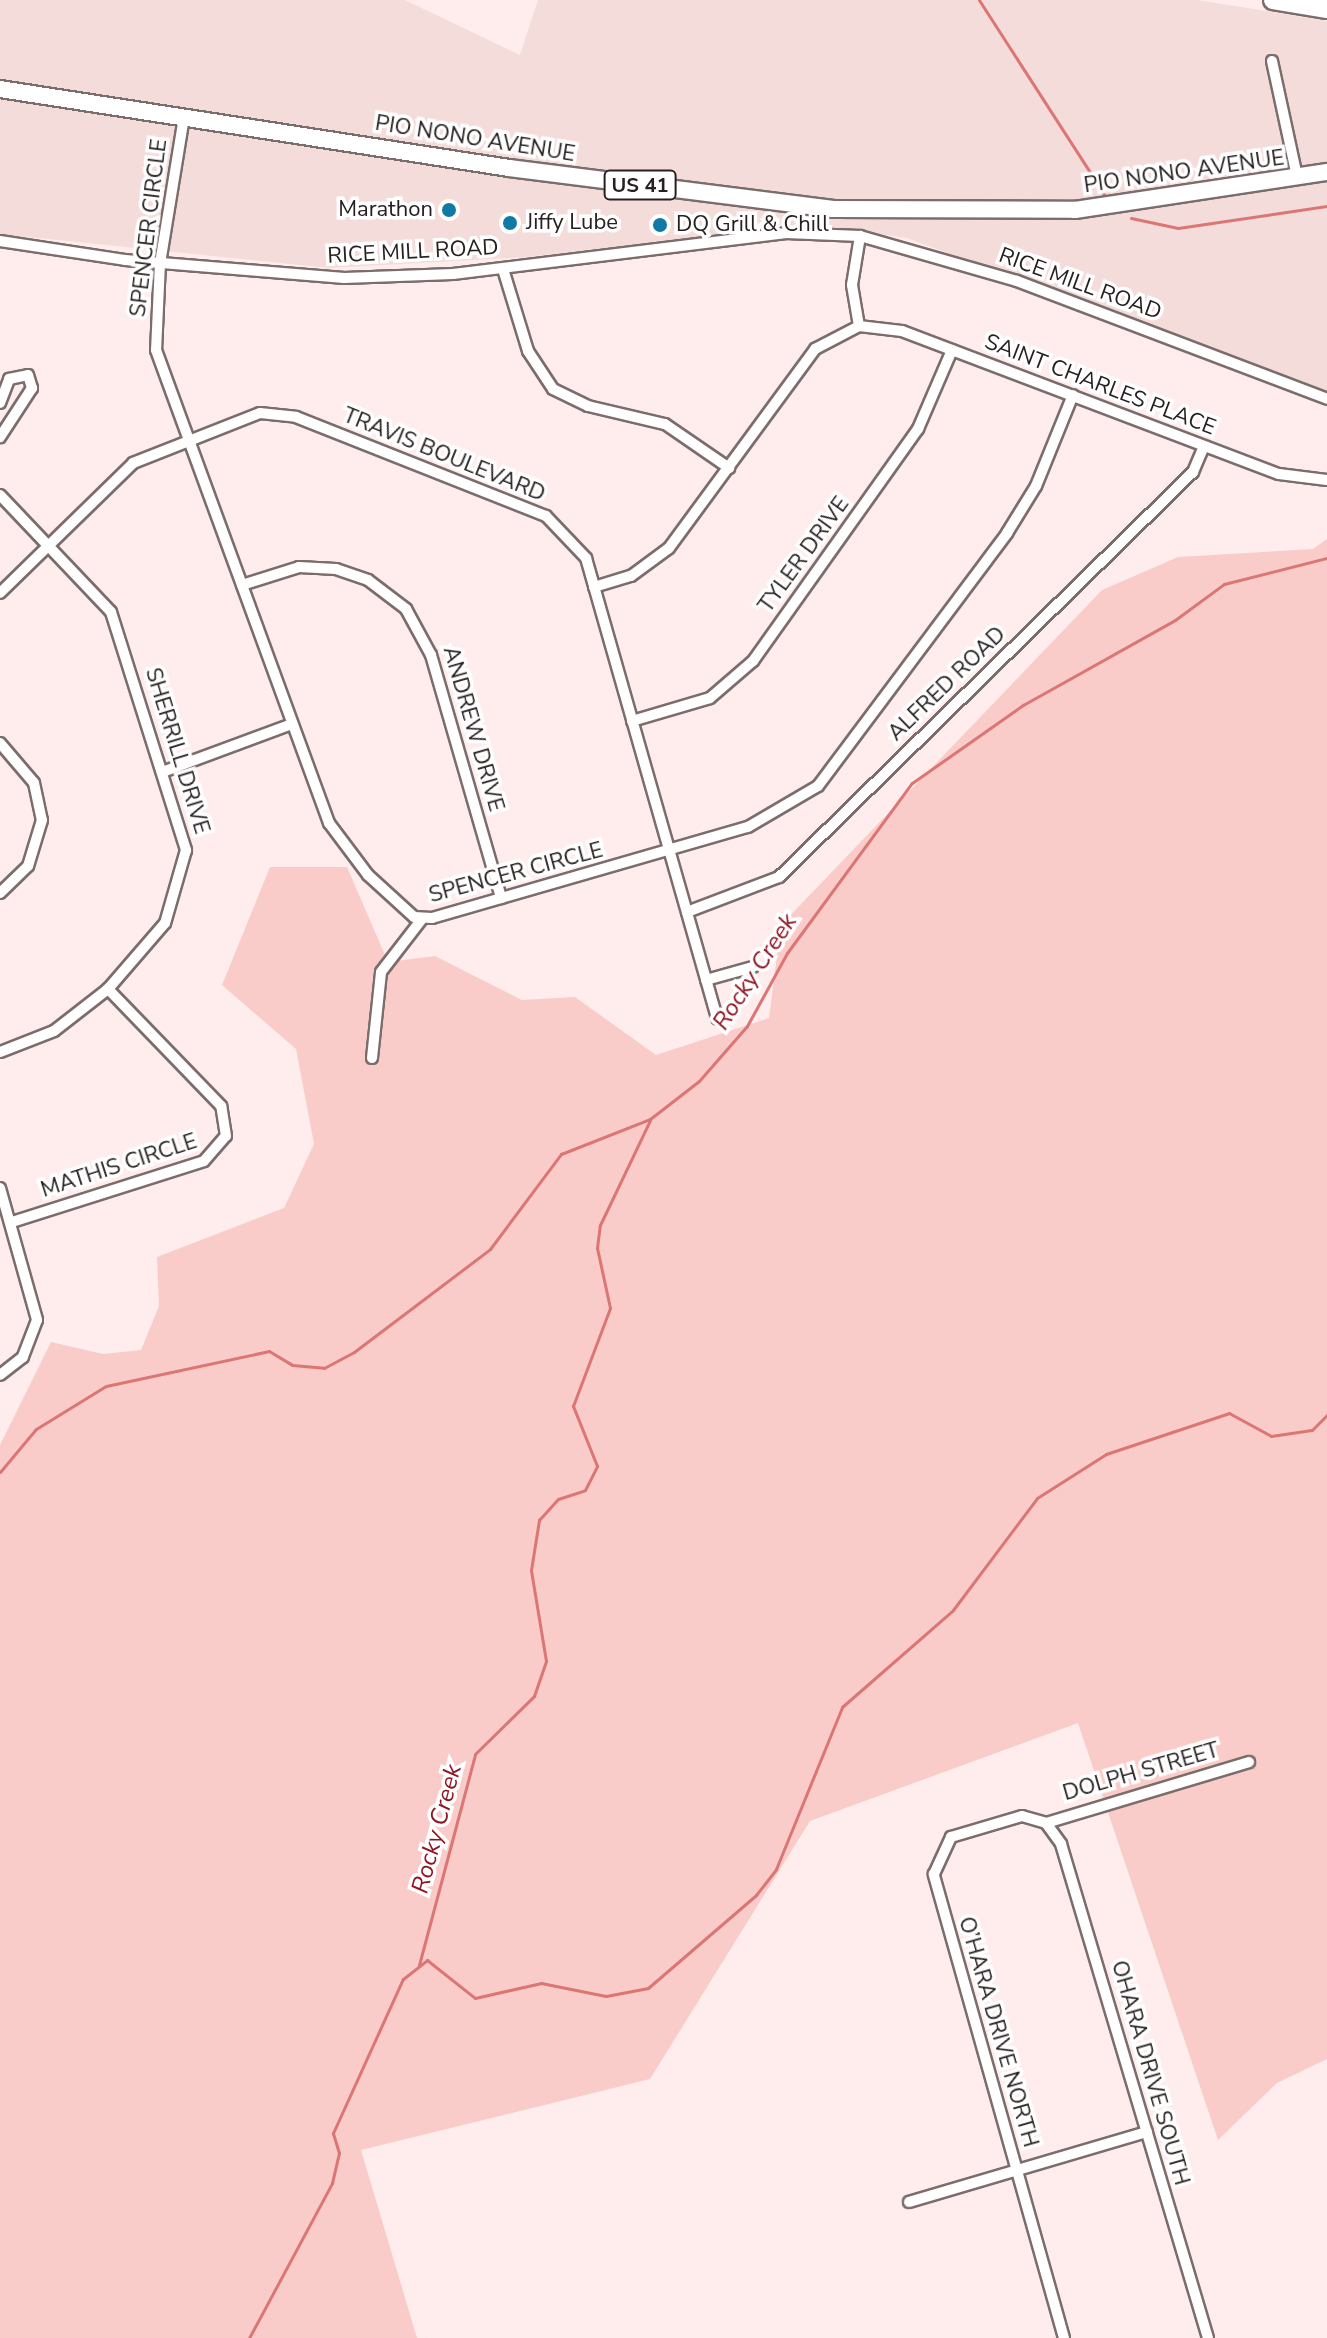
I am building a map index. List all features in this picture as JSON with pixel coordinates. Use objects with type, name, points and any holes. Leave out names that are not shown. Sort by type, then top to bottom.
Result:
[{"type":"highway","points":[[1273,0],[1327,9]]},
{"type":"main road","name":"PIO NONO AVENUE","points":[[0,89],[833,209],[1075,210],[1327,172]]},
{"type":"street","points":[[1272,61],[1297,177]]},
{"type":"street","name":"SPENCER CIRCLE","points":[[184,117],[160,263],[156,350],[337,839],[403,911],[422,919],[670,850],[767,819],[847,757],[1007,533],[1036,486],[1073,395]]},
{"type":"street","name":"RICE MILL ROAD","points":[[0,241],[160,263],[344,278],[503,269],[786,233],[860,236],[1017,281],[1327,399]]},
{"type":"street","points":[[594,587],[631,576],[669,548],[815,349],[859,326],[852,278],[860,236]]},
{"type":"street","points":[[503,269],[528,351],[553,389],[588,406],[665,424],[729,468]]},
{"type":"street","name":"SAINT CHARLES PLACE","points":[[859,326],[894,328],[1279,474],[1327,480]]},
{"type":"street","name":"TYLER DRIVE","points":[[632,721],[702,701],[753,661],[918,429],[952,350]]},
{"type":"street","points":[[0,403],[9,379],[28,375],[32,388],[0,437]]},
{"type":"street","name":"TRAVIS BOULEVARD","points":[[0,593],[125,468],[188,437],[260,413],[296,417],[546,516],[580,546],[594,587],[717,1019]]},
{"type":"street","name":"ALFRED ROAD","points":[[687,912],[779,877],[1193,472],[1204,446]]},
{"type":"street","name":"SHERRILL DRIVE","points":[[0,495],[49,543],[111,612],[165,771],[185,841],[183,880],[165,923],[108,989],[54,1031],[0,1052]]},
{"type":"street","name":"ANDREW DRIVE","points":[[242,585],[299,567],[336,569],[368,580],[406,609],[431,655],[501,898]]},
{"type":"street","points":[[165,771],[292,724]]},
{"type":"street","points":[[0,743],[34,783],[42,820],[28,866],[0,893]]},
{"type":"street","points":[[372,1058],[381,972],[422,919]]},
{"type":"street","points":[[706,980],[753,967]]},
{"type":"street","name":"MATHIS CIRCLE","points":[[12,1222],[204,1161],[226,1136],[221,1106],[108,989]]},
{"type":"street","points":[[0,1188],[37,1306],[28,1348],[0,1375]]},
{"type":"street","name":"DOLPH STREET","points":[[1046,1823],[1249,1762]]},
{"type":"street","name":"O’HARA DRIVE NORTH","points":[[1046,1823],[1022,1816],[959,1833],[934,1864],[1064,2338]]},
{"type":"street","name":"OHARA DRIVE SOUTH","points":[[1046,1823],[1061,1844],[1208,2338]]},
{"type":"street","points":[[909,2202],[1147,2132]]},
{"type":"shaded area","points":[[0,0],[405,0],[520,55],[538,0],[1197,0],[1327,21],[1327,394],[907,238],[810,224],[526,257],[329,268],[0,234]]},
{"type":"shaded area","points":[[1327,539],[1327,2059],[1277,2083],[1218,2140],[1078,1723],[810,1821],[650,2079],[361,2150],[417,2338],[0,2338],[0,1445],[51,1342],[103,1354],[141,1350],[159,1306],[157,1257],[284,1208],[314,1144],[296,1049],[222,985],[270,867],[347,867],[388,962],[435,956],[522,1000],[575,997],[656,1055],[769,1018],[781,925],[1102,590],[1178,557],[1313,549]]},
{"type":"waterway","points":[[979,0],[1104,194]]},
{"type":"waterway","points":[[1131,218],[1178,228],[1327,206]]},
{"type":"waterway","name":"Rocky Creek","points":[[0,1472],[36,1429],[106,1386],[269,1351],[292,1365],[324,1368],[354,1352],[490,1249],[561,1154],[650,1119],[699,1081],[747,1026],[787,953],[912,783],[1023,705],[1175,620],[1224,584],[1327,558]]},
{"type":"waterway","name":"Rocky Creek","points":[[419,1965],[475,1754],[534,1696],[546,1661],[531,1570],[539,1520],[558,1499],[585,1490],[597,1466],[573,1406],[610,1308],[597,1248],[600,1225],[650,1120]]},
{"type":"waterway","points":[[249,2338],[332,2183],[339,2153],[333,2133],[403,1979],[427,1960],[475,1998],[541,1983],[606,1996],[648,1988],[756,1895],[776,1869],[842,1707],[953,1610],[1037,1498],[1106,1454],[1229,1413],[1271,1436],[1312,1430],[1327,1415]]},
{"type":"place","name":"Marathon","points":[[449,210]]},
{"type":"place","name":"Jiffy Lube","points":[[510,223]]},
{"type":"place","name":"DQ Grill & Chill","points":[[660,225]]}]
